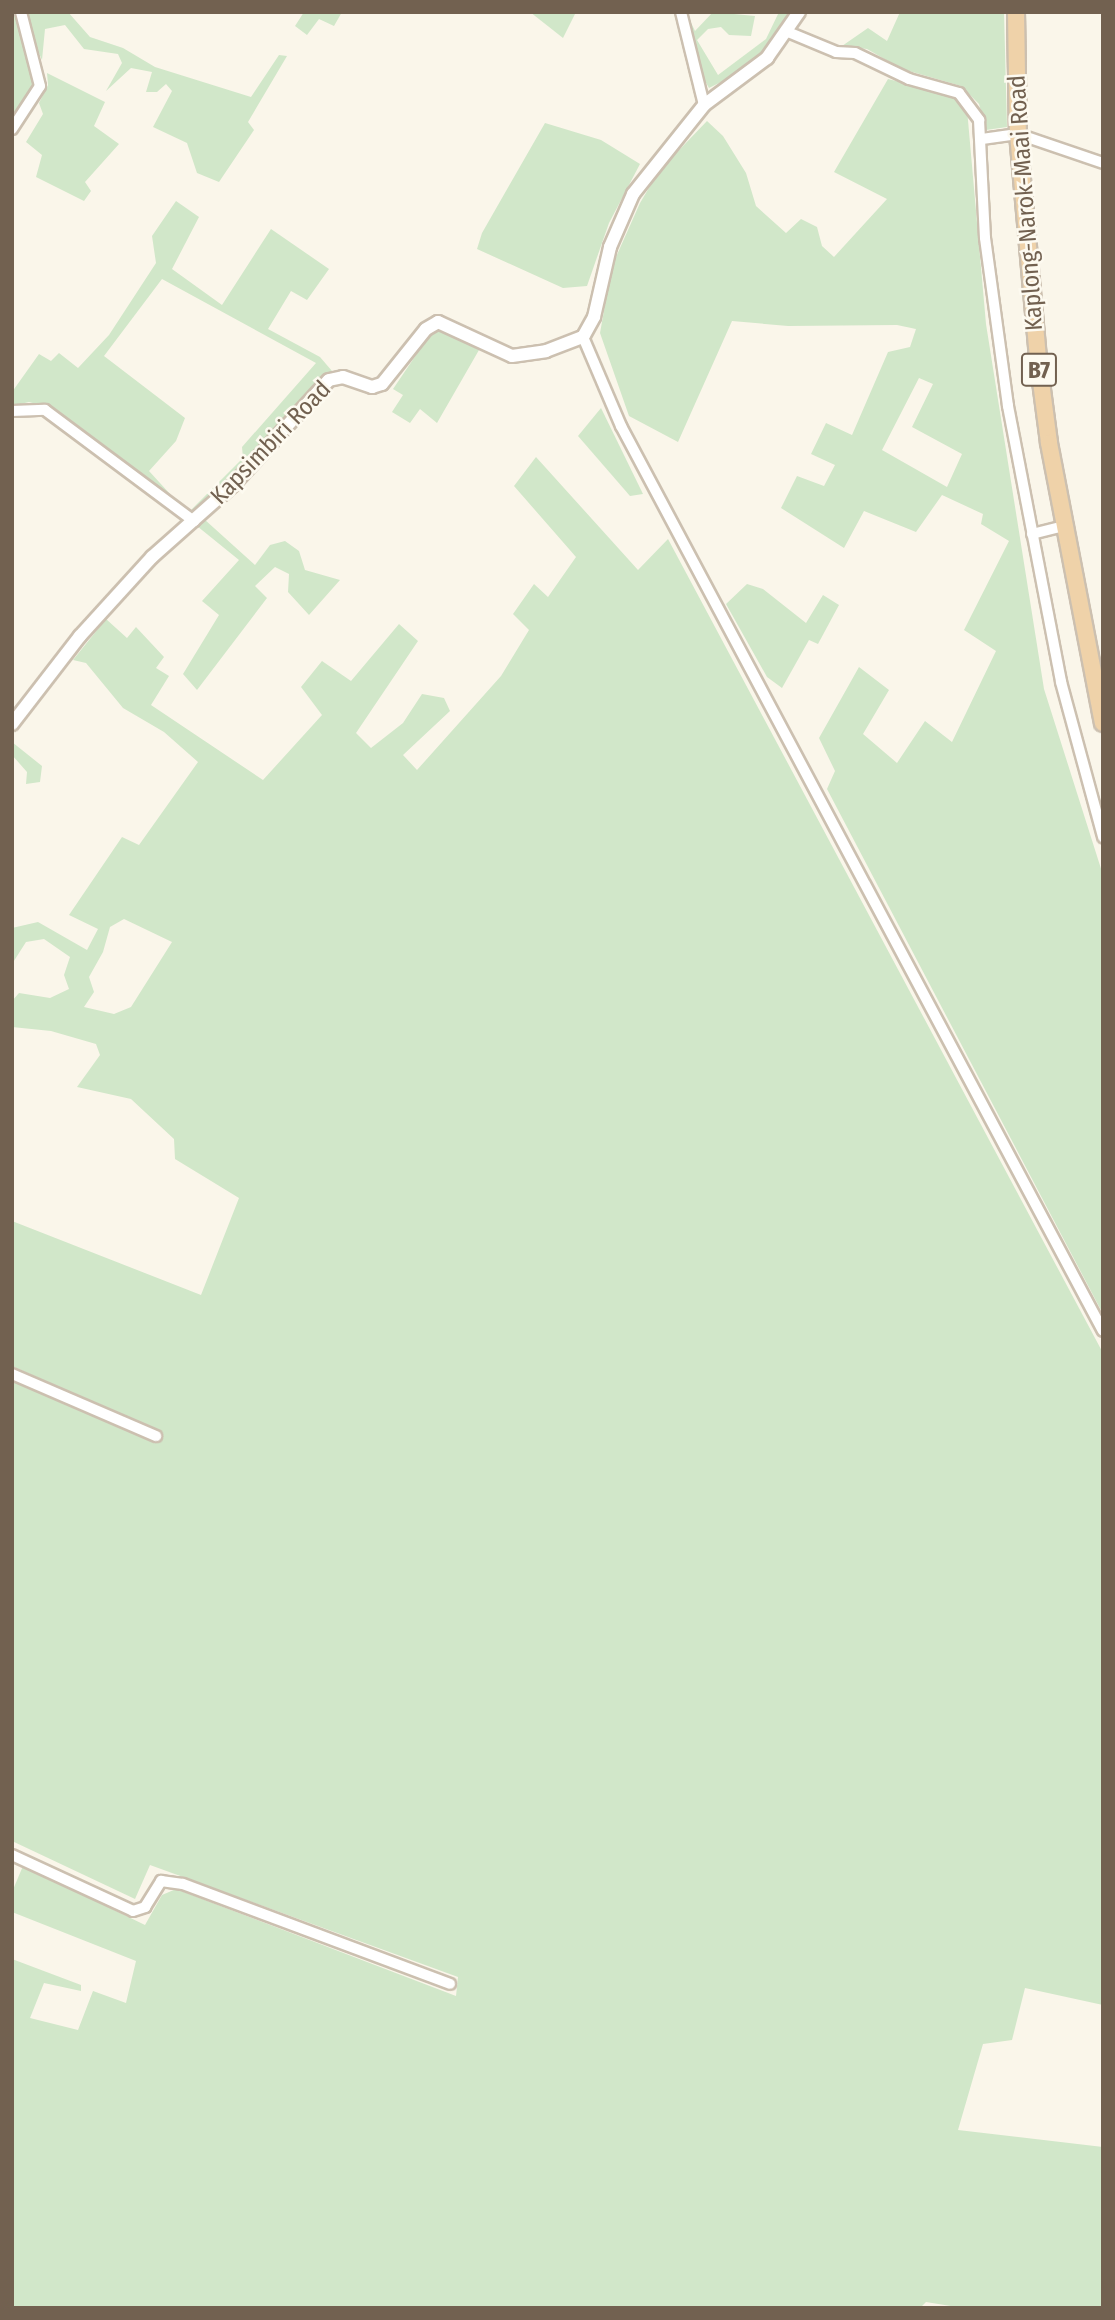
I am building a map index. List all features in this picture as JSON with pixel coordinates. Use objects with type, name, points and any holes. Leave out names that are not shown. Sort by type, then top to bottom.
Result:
[{"type":"highway","name":"Kaplong-Narok-Maai Road","points":[[1016,12],[1017,134],[1038,359],[1064,526],[1103,723]]},
{"type":"street","points":[[12,129],[40,86],[21,12]]},
{"type":"street","points":[[681,12],[704,105]]},
{"type":"street","points":[[799,12],[788,32],[767,58],[704,105],[633,194],[610,247],[594,317],[583,337],[593,350],[621,426],[1103,1331]]},
{"type":"street","points":[[788,32],[836,52],[855,53],[909,79],[959,93],[974,107],[982,139],[984,224],[996,332],[1061,682],[1103,837]]},
{"type":"street","points":[[982,139],[1017,134],[1103,163]]},
{"type":"street","name":"Kapsimbiri Road","points":[[12,724],[80,636],[152,557],[194,520],[330,380],[343,377],[372,387],[382,384],[430,325],[449,323],[497,352],[512,356],[546,351],[583,337]]},
{"type":"street","points":[[12,411],[45,410],[194,520]]},
{"type":"street","points":[[1032,534],[1064,526]]},
{"type":"street","points":[[12,1374],[156,1436]]},
{"type":"street","points":[[12,1856],[133,1911],[145,1907],[162,1881],[183,1884],[450,1984]]},
{"type":"green space","points":[[29,12],[68,12],[90,37],[123,48],[155,67],[251,97],[279,55],[287,56],[248,122],[254,130],[219,182],[197,173],[187,143],[153,127],[172,91],[166,84],[157,92],[146,92],[152,72],[131,68],[106,91],[122,63],[118,54],[84,49],[65,25],[45,29],[42,60],[26,24]]},
{"type":"green space","points":[[304,12],[342,12],[334,26],[319,19],[307,35],[295,26]]},
{"type":"green space","points":[[530,12],[576,12],[563,38]]},
{"type":"green space","points":[[686,12],[695,31],[713,12],[755,16],[751,36],[729,35],[721,27],[708,29],[697,40],[718,75],[766,39],[779,12],[792,12],[783,31],[749,68],[709,88],[700,72]]},
{"type":"green space","points":[[900,12],[1004,12],[1007,127],[986,130],[979,104],[961,86],[902,69],[867,49],[842,46],[868,28],[887,41]]},
{"type":"green space","points":[[15,14],[35,82],[12,117],[12,15]]},
{"type":"green space","points":[[47,73],[105,102],[94,126],[119,144],[85,182],[91,191],[84,201],[36,177],[42,155],[26,142],[43,114],[39,103],[48,85]]},
{"type":"green space","points":[[888,79],[956,96],[967,109],[986,324],[1044,689],[1103,875],[1103,1314],[827,789],[835,771],[819,738],[859,667],[889,690],[863,734],[897,763],[925,721],[952,742],[996,651],[964,630],[1009,541],[981,524],[983,514],[942,495],[916,532],[864,511],[844,548],[781,508],[797,476],[824,486],[835,465],[811,454],[826,423],[852,435],[888,352],[910,347],[916,329],[897,325],[788,326],[732,321],[678,442],[629,416],[600,333],[612,266],[640,203],[659,171],[707,121],[723,136],[746,173],[756,206],[786,233],[801,219],[817,227],[822,246],[834,257],[887,199],[834,172]],"holes":[[[919,378],[933,384],[912,427],[962,454],[947,487],[882,450]]]},
{"type":"green space","points":[[545,123],[601,140],[640,164],[609,223],[587,286],[563,288],[477,249],[482,233]]},
{"type":"green space","points":[[176,201],[199,217],[172,269],[222,305],[271,229],[329,269],[307,300],[291,291],[268,329],[320,357],[332,371],[193,513],[190,511],[243,458],[242,447],[316,363],[162,279],[104,356],[185,418],[176,441],[149,471],[181,506],[48,407],[29,402],[12,406],[12,392],[39,354],[51,361],[59,353],[78,368],[109,335],[156,263],[152,236]]},
{"type":"green space","points":[[444,329],[479,350],[437,423],[420,409],[410,423],[392,412],[403,395],[393,389],[433,330]]},
{"type":"green space","points":[[601,408],[643,494],[630,496],[578,436]]},
{"type":"green space","points":[[536,457],[638,570],[668,539],[1103,1353],[1103,2005],[1025,1988],[1012,2040],[983,2044],[958,2130],[1103,2147],[1103,2308],[963,2308],[926,2302],[920,2308],[12,2308],[12,1959],[81,1985],[81,1991],[44,1983],[30,2018],[78,2030],[93,1991],[126,2003],[136,1961],[12,1912],[12,1892],[23,1866],[145,1925],[162,1895],[176,1889],[456,1996],[458,1977],[150,1865],[135,1899],[12,1841],[12,1377],[157,1442],[162,1433],[12,1366],[12,1221],[201,1295],[239,1198],[175,1159],[174,1139],[131,1099],[77,1087],[100,1055],[96,1044],[51,1031],[12,1027],[12,1001],[19,993],[50,998],[69,989],[64,975],[70,957],[44,939],[26,942],[12,964],[12,928],[38,922],[87,950],[98,929],[69,915],[122,837],[139,845],[198,762],[164,732],[123,708],[86,663],[73,660],[106,619],[127,638],[136,627],[164,657],[156,668],[169,676],[151,705],[263,780],[322,715],[301,687],[322,661],[351,681],[399,624],[418,641],[356,733],[371,748],[403,723],[422,694],[444,698],[450,711],[403,755],[417,770],[501,676],[529,630],[513,614],[534,584],[548,597],[576,557],[514,486]],"holes":[[[124,919],[172,942],[131,1007],[114,1014],[84,1007],[94,992],[89,977],[103,952],[110,927]]]},
{"type":"green space","points":[[204,519],[255,565],[270,545],[285,541],[299,551],[305,570],[340,580],[309,615],[288,592],[289,574],[275,567],[255,586],[267,598],[197,690],[183,674],[219,615],[202,601],[239,560],[197,526]]},
{"type":"green space","points":[[747,584],[763,589],[806,623],[823,595],[839,605],[818,644],[809,640],[782,688],[767,677],[726,604]]},
{"type":"green space","points":[[12,742],[42,766],[40,782],[26,784],[27,772],[12,755]]}]
